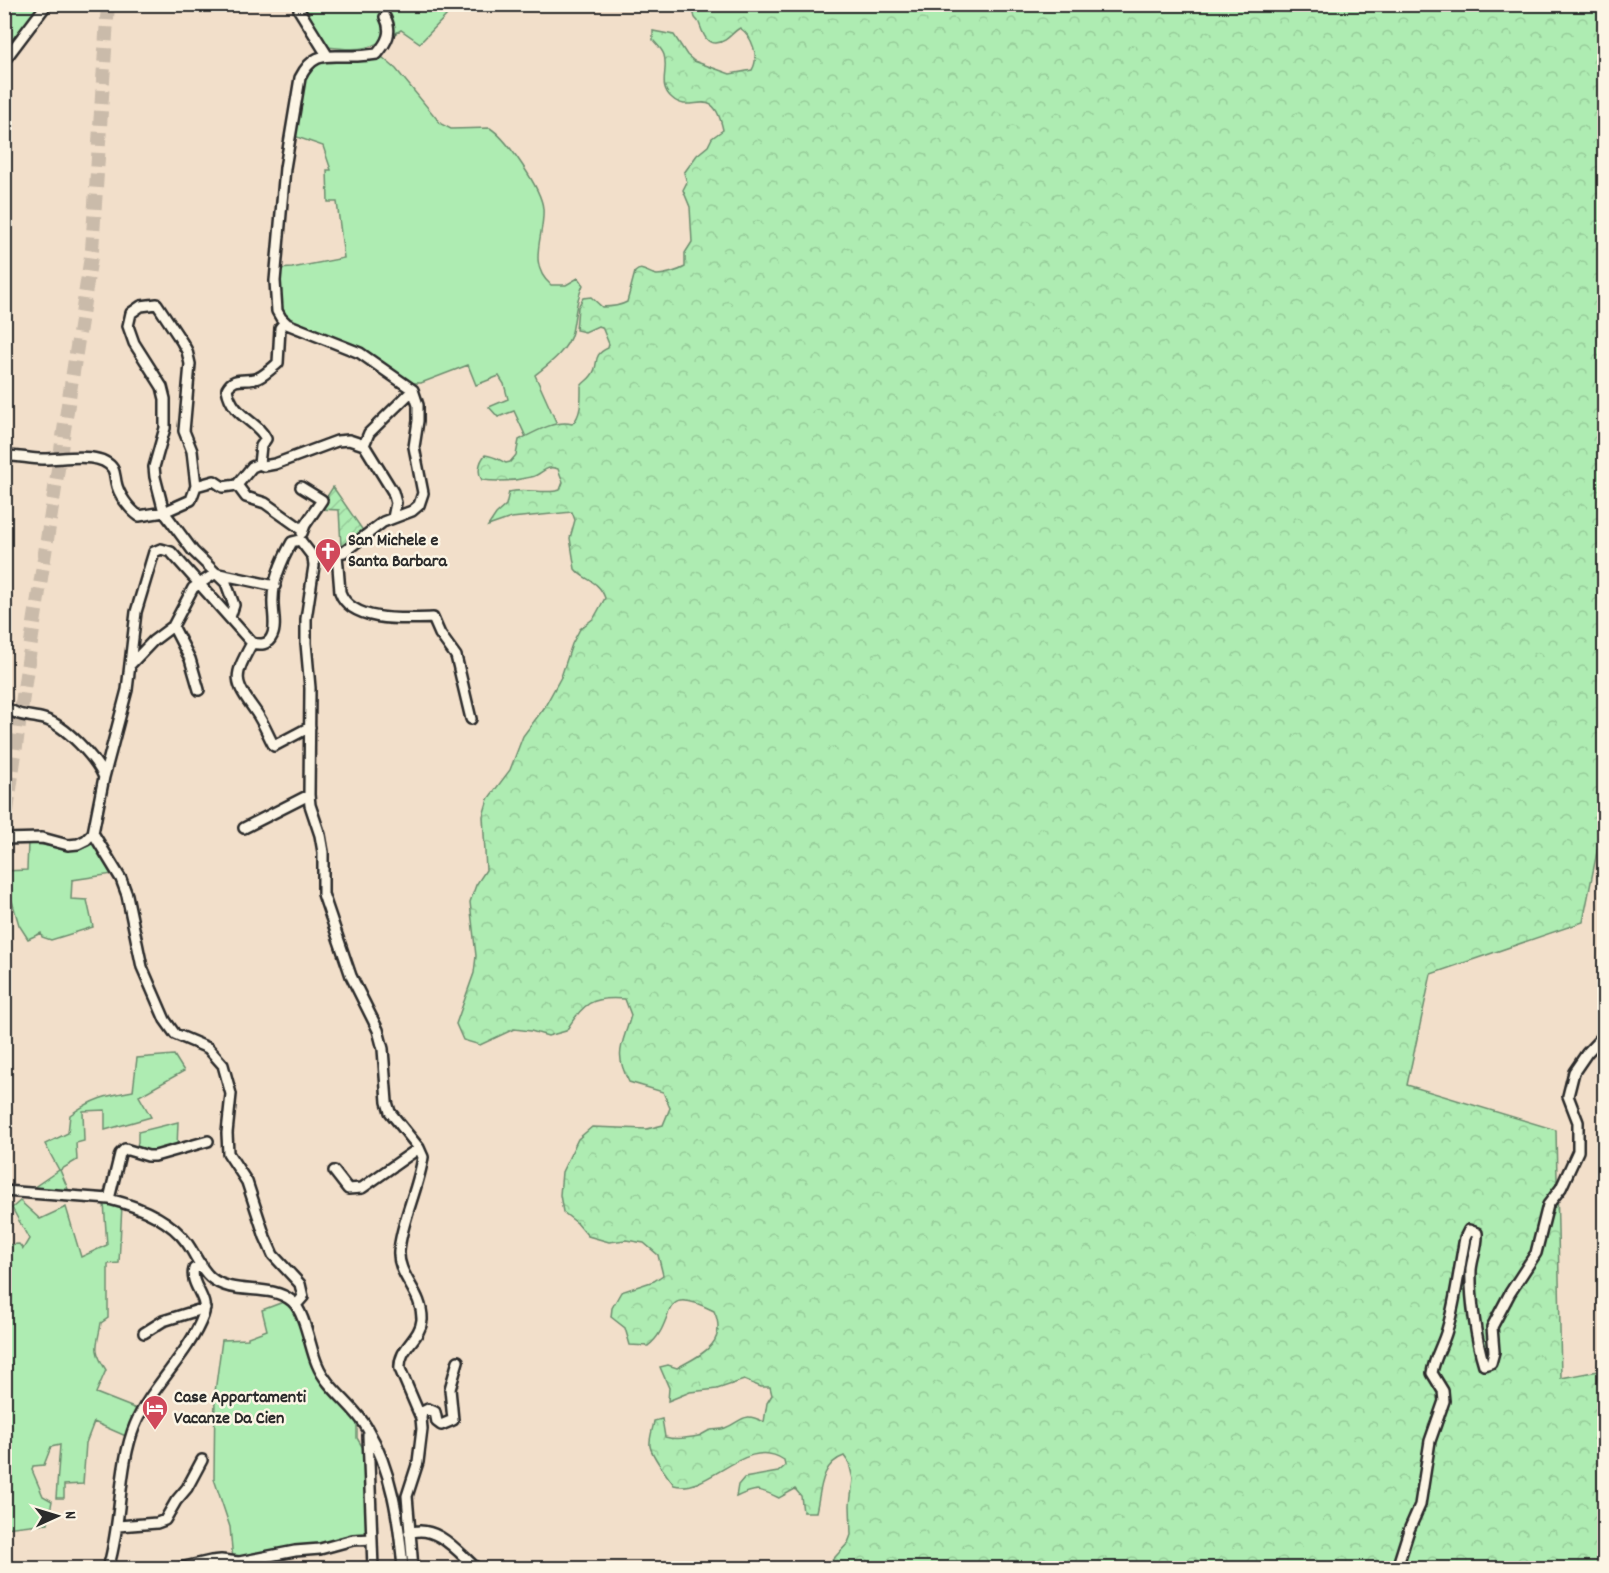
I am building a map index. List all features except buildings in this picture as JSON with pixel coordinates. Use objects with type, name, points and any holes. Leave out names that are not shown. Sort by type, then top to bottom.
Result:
[{"type":"street","points":[[4,61],[47,4]]},
{"type":"street","points":[[300,4],[299,10],[327,55]]},
{"type":"street","points":[[313,557],[337,554],[348,549],[383,522],[412,511],[419,505],[423,493],[414,447],[418,405],[413,390],[360,353],[284,322],[278,311],[275,281],[285,168],[297,90],[306,66],[327,55],[377,54],[389,33],[389,24],[385,17]]},
{"type":"street","points":[[4,456],[42,459],[83,457],[102,461],[114,471],[118,491],[133,512],[139,516],[164,512],[190,500],[196,486],[192,450],[184,431],[190,363],[187,351],[157,304],[141,306],[131,313],[128,326],[134,343],[162,387],[165,399],[165,428],[154,467],[155,477],[164,512],[193,551],[226,583],[233,598],[234,610],[230,617]]},
{"type":"street","points":[[259,464],[261,446],[266,437],[241,415],[227,389],[235,380],[255,379],[278,363],[280,328],[284,322]]},
{"type":"street","points":[[364,445],[369,433],[413,390]]},
{"type":"street","points":[[196,486],[214,481],[223,487],[237,485],[252,467],[259,464],[264,466],[275,464],[337,441],[349,440],[364,445],[393,492],[396,503],[393,518]]},
{"type":"street","points":[[237,485],[246,497],[265,503],[303,530]]},
{"type":"street","points":[[300,540],[303,530],[322,500],[301,487]]},
{"type":"street","points":[[300,540],[313,557],[314,566],[306,619],[310,688],[309,795],[323,852],[323,894],[351,976],[378,1030],[383,1048],[387,1102],[390,1112],[419,1148],[422,1161],[399,1253],[405,1274],[418,1296],[422,1324],[418,1335],[399,1360],[400,1369],[421,1418]]},
{"type":"street","points":[[4,839],[36,838],[78,844],[93,833],[104,777],[123,710],[136,612],[154,552],[161,549],[168,550],[252,643],[267,643],[274,634],[275,586],[286,553],[292,542],[300,540]]},
{"type":"street","points":[[337,554],[341,596],[351,606],[375,617],[433,618],[440,634],[456,656],[471,719]]},
{"type":"street","points":[[130,666],[153,640],[173,626],[189,593],[216,573]]},
{"type":"street","points":[[216,573],[275,586]]},
{"type":"street","points":[[173,626],[190,659],[199,690]]},
{"type":"street","points":[[252,643],[238,672],[238,687],[257,713],[274,746],[310,727]]},
{"type":"street","points":[[4,706],[20,715],[45,719],[56,724],[96,760],[104,777]]},
{"type":"street","points":[[244,828],[309,795]]},
{"type":"street","points":[[93,833],[121,879],[128,896],[142,967],[165,1020],[175,1034],[208,1048],[223,1065],[231,1094],[227,1133],[228,1153],[247,1182],[273,1256],[300,1284],[303,1297],[296,1305]]},
{"type":"street","points":[[1397,1569],[1409,1530],[1420,1505],[1430,1441],[1444,1401],[1443,1391],[1432,1373],[1455,1300],[1465,1238],[1469,1230],[1477,1233],[1478,1245],[1471,1270],[1479,1348],[1484,1365],[1491,1363],[1494,1352],[1492,1327],[1510,1293],[1536,1253],[1548,1205],[1561,1188],[1578,1151],[1578,1122],[1568,1096],[1574,1072],[1587,1053],[1605,1035]]},
{"type":"street","points":[[109,1199],[120,1154],[124,1149],[155,1156],[208,1141]]},
{"type":"street","points":[[334,1171],[348,1189],[362,1188],[419,1148]]},
{"type":"street","points":[[4,1191],[109,1199],[134,1206],[161,1220],[182,1236],[210,1276],[218,1282],[229,1286],[275,1293],[285,1296],[296,1305],[317,1366],[367,1427],[380,1454],[398,1515],[403,1569]]},
{"type":"street","points":[[108,1569],[118,1526],[128,1451],[134,1428],[204,1314],[203,1299],[193,1276],[194,1269],[201,1264]]},
{"type":"street","points":[[144,1333],[163,1321],[205,1308]]},
{"type":"street","points":[[413,1569],[407,1497],[418,1462],[422,1412],[428,1409],[435,1412],[437,1422],[441,1425],[453,1420],[450,1389],[458,1361]]},
{"type":"street","points":[[367,1427],[370,1454],[373,1569]]},
{"type":"street","points":[[118,1526],[157,1523],[165,1520],[187,1488],[202,1460]]},
{"type":"street","points":[[409,1533],[427,1530],[460,1552],[476,1569]]},
{"type":"street","points":[[180,1569],[211,1561],[249,1560],[295,1551],[320,1549],[353,1540],[372,1539]]},
{"type":"green space","points":[[5,5],[41,5],[5,55]]},
{"type":"green space","points":[[303,5],[451,5],[446,16],[420,43],[401,30],[366,48],[350,49],[327,47],[303,12]]},
{"type":"green space","points":[[695,5],[1604,5],[1604,817],[1583,922],[1431,974],[1407,1085],[1556,1130],[1561,1378],[1604,1370],[1604,1568],[825,1568],[848,1543],[851,1535],[850,1505],[853,1479],[849,1463],[844,1456],[830,1465],[826,1472],[816,1512],[803,1512],[801,1496],[795,1489],[779,1498],[758,1490],[736,1497],[738,1485],[744,1478],[778,1472],[785,1466],[784,1460],[770,1454],[756,1454],[741,1459],[700,1482],[687,1486],[674,1485],[657,1461],[650,1446],[654,1421],[662,1419],[665,1437],[677,1439],[723,1429],[747,1417],[764,1422],[767,1403],[772,1395],[770,1387],[761,1387],[744,1380],[717,1389],[690,1392],[668,1401],[669,1388],[660,1367],[668,1365],[677,1368],[710,1347],[718,1332],[718,1322],[714,1311],[696,1303],[683,1301],[676,1303],[670,1309],[657,1337],[648,1346],[630,1345],[625,1328],[611,1317],[612,1308],[621,1292],[654,1281],[663,1275],[658,1255],[644,1243],[626,1240],[609,1242],[588,1236],[563,1212],[560,1195],[562,1172],[578,1139],[592,1127],[647,1129],[663,1125],[670,1108],[663,1092],[629,1082],[624,1072],[620,1056],[631,1015],[625,999],[596,1000],[583,1008],[566,1031],[548,1036],[514,1029],[480,1045],[463,1040],[456,1024],[474,973],[476,956],[470,902],[476,885],[486,870],[483,816],[488,799],[510,770],[523,736],[544,708],[561,677],[572,644],[580,629],[594,618],[605,598],[599,587],[575,569],[570,538],[575,520],[572,512],[511,518],[488,526],[506,505],[509,492],[560,490],[563,482],[558,469],[550,468],[535,476],[519,479],[488,481],[480,477],[480,464],[485,455],[506,463],[510,462],[516,455],[519,440],[559,423],[572,424],[578,416],[581,386],[594,372],[597,357],[608,348],[609,344],[602,327],[598,326],[585,332],[576,330],[578,307],[583,298],[591,297],[602,307],[621,304],[627,302],[635,272],[638,270],[660,275],[685,267],[685,253],[692,242],[690,207],[683,190],[687,182],[684,173],[697,155],[708,146],[712,138],[723,130],[714,107],[708,103],[680,103],[668,93],[664,83],[664,55],[653,40],[653,31],[674,35],[687,55],[694,61],[730,74],[752,70],[755,59],[754,47],[740,28],[724,41],[712,43],[709,41],[695,18]]},
{"type":"green space","points":[[382,57],[396,69],[441,124],[451,129],[490,128],[505,142],[530,177],[541,200],[543,219],[538,249],[539,268],[551,285],[566,285],[578,278],[583,285],[570,339],[557,356],[535,375],[557,424],[526,437],[514,411],[498,417],[489,407],[508,399],[499,376],[476,385],[468,365],[421,383],[412,383],[352,345],[289,322],[282,311],[278,269],[344,258],[337,202],[328,202],[327,170],[331,170],[323,146],[294,136],[300,91],[304,80],[316,64],[326,60]]},
{"type":"green space","points":[[333,487],[364,532],[347,545],[341,546],[339,510],[319,509]]},
{"type":"green space","points":[[28,842],[69,849],[96,844],[113,874],[72,880],[71,899],[87,900],[93,927],[51,940],[42,937],[41,933],[28,939],[19,925],[12,901],[5,901],[4,871],[27,870]]},
{"type":"green space","points":[[174,1055],[184,1071],[139,1096],[151,1117],[105,1130],[105,1110],[83,1111],[84,1141],[76,1143],[77,1160],[60,1170],[70,1194],[30,1190],[59,1170],[45,1144],[68,1133],[70,1115],[100,1098],[133,1091],[137,1058]]},
{"type":"green space","points":[[178,1122],[177,1148],[153,1154],[136,1150],[138,1132]]},
{"type":"green space","points":[[20,1201],[40,1219],[66,1207],[81,1257],[107,1245],[104,1203],[122,1205],[119,1263],[108,1264],[108,1318],[101,1323],[97,1346],[98,1356],[106,1370],[96,1393],[139,1410],[128,1437],[94,1422],[86,1443],[83,1484],[64,1485],[64,1498],[56,1498],[60,1445],[51,1447],[44,1465],[33,1466],[32,1470],[43,1496],[52,1501],[48,1523],[5,1528],[4,1245],[19,1244],[23,1249],[29,1239],[12,1208]]},
{"type":"green space","points":[[286,1301],[297,1316],[314,1367],[357,1420],[357,1438],[366,1453],[369,1533],[331,1543],[233,1560],[230,1527],[214,1479],[215,1392],[222,1340],[248,1339],[248,1337],[267,1330],[262,1310]]},
{"type":"tunnel","points":[[4,832],[92,250],[108,4]]},
{"type":"place","name":"San Michele e Santa Barbara","points":[[328,574]]},
{"type":"place","name":"Case Appartamenti Vacanze Da Cien","points":[[155,1431]]}]
